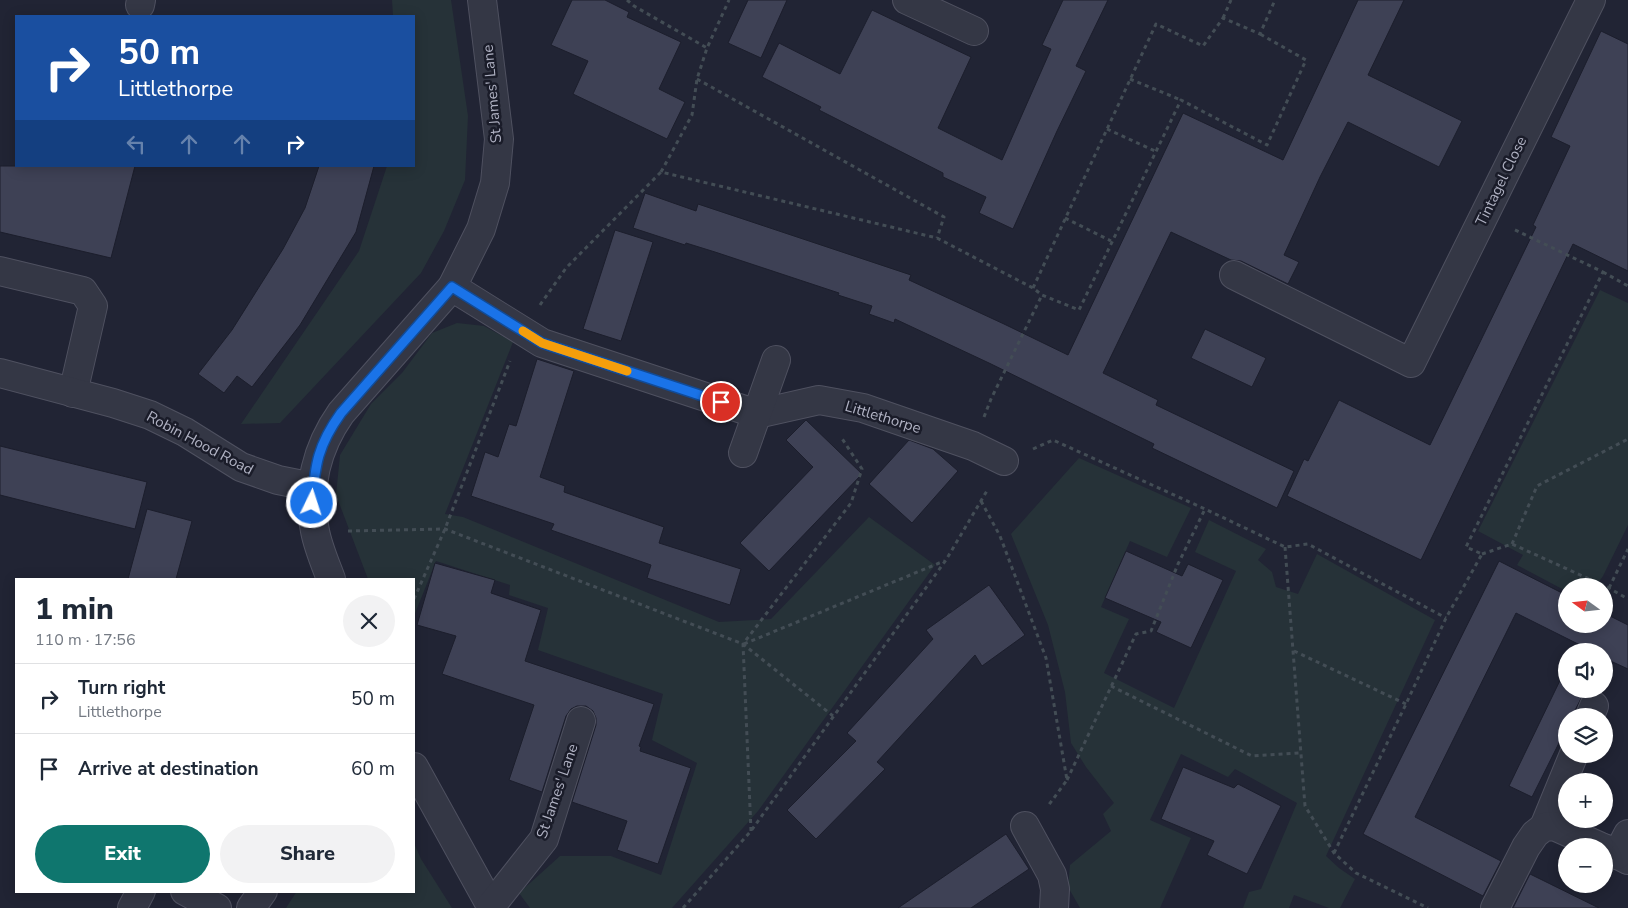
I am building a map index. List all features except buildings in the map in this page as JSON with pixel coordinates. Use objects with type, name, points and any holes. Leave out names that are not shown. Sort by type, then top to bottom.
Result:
[{"type":"street","name":"St James' Lane","points":[[331,578],[315,532],[312,503],[317,461],[327,433],[341,413],[452,287],[481,229],[495,183],[499,139],[482,0]]},
{"type":"street","name":"Tintagel Close","points":[[1234,276],[1411,363],[1591,0]]},
{"type":"street","points":[[920,3],[974,31]]},
{"type":"street","points":[[0,271],[83,291],[93,306],[73,393]]},
{"type":"street","points":[[452,287],[542,343],[757,414]]},
{"type":"street","points":[[743,453],[776,360]]},
{"type":"street","name":"Robin Hood Road","points":[[0,373],[150,415],[185,432],[241,467],[261,475],[313,487]]},
{"type":"street","name":"Littlethorpe","points":[[757,414],[819,400],[863,408],[973,446],[1004,461]]},
{"type":"street","name":"St James' Lane","points":[[415,769],[491,907],[544,839],[581,721]]},
{"type":"street","points":[[1544,828],[1570,763]]},
{"type":"street","points":[[1026,826],[1052,875],[1055,889],[1054,908]]},
{"type":"street","points":[[1495,908],[1526,847],[1535,834],[1544,828],[1554,826],[1615,849]]},
{"type":"street","points":[[132,908],[140,893]]},
{"type":"street","points":[[189,893],[217,908]]},
{"type":"street","points":[[251,908],[261,893]]},
{"type":"path","points":[[627,0],[634,6],[707,48]]},
{"type":"path","points":[[415,597],[445,529],[522,330],[566,268],[661,172],[692,115],[697,79],[707,48],[729,0]]},
{"type":"path","points":[[1033,288],[1156,24],[1203,46],[1223,18],[1231,0]]},
{"type":"path","points":[[1260,34],[1275,0]]},
{"type":"path","points":[[1130,78],[1180,100],[1267,145],[1306,60],[1260,34],[1223,18]]},
{"type":"path","points":[[697,79],[944,217],[937,238]]},
{"type":"path","points":[[661,172],[937,238],[1033,288],[1042,295],[1079,310],[1111,240],[1180,100]]},
{"type":"path","points":[[1107,129],[1155,151]]},
{"type":"path","points":[[1485,215],[1628,286]]},
{"type":"path","points":[[1065,218],[1111,240]]},
{"type":"path","points":[[1587,578],[1512,544],[1482,554],[1466,547],[1602,272]]},
{"type":"path","points":[[973,446],[991,399],[1042,295]]},
{"type":"path","points":[[751,831],[743,644],[851,503],[862,469],[841,437],[863,408]]},
{"type":"path","points":[[1512,544],[1537,486],[1628,439]]},
{"type":"path","points":[[683,908],[751,831],[946,560],[1004,461],[1053,440],[1205,509],[1285,548],[1308,544],[1446,618]]},
{"type":"path","points":[[981,501],[1000,536],[1046,658],[1067,780]]},
{"type":"path","points":[[1026,826],[1049,804],[1067,780],[1136,634],[1151,631],[1178,564],[1205,509]]},
{"type":"path","points":[[315,532],[445,529],[743,644],[833,716]]},
{"type":"path","points":[[1285,548],[1305,806],[1334,852],[1356,873],[1428,908]]},
{"type":"path","points":[[1613,580],[1628,549]]},
{"type":"path","points":[[1334,852],[1446,618],[1482,554]]},
{"type":"path","points":[[743,644],[946,560]]},
{"type":"path","points":[[1613,590],[1628,599]]},
{"type":"path","points":[[1294,651],[1406,704]]},
{"type":"path","points":[[1111,686],[1252,756],[1300,753]]},
{"type":"shaded area","points":[[392,0],[451,0],[468,116],[465,180],[444,231],[421,273],[280,423],[241,424],[359,251],[387,167],[415,167],[415,15],[393,15]]},
{"type":"shaded area","points":[[1600,290],[1628,303],[1628,525],[1603,576],[1602,578],[1558,578],[1558,587],[1517,565],[1523,555],[1478,531]]},
{"type":"shaded area","points":[[457,323],[484,326],[513,342],[445,514],[463,517],[719,622],[771,619],[869,517],[935,565],[758,811],[672,908],[530,908],[519,893],[560,856],[611,856],[661,875],[697,763],[652,740],[663,694],[538,650],[548,608],[509,595],[510,585],[436,561],[415,614],[415,578],[368,578],[336,495],[340,455],[371,404],[402,373],[432,333]]},
{"type":"shaded area","points":[[1079,458],[1191,508],[1167,557],[1130,541],[1101,607],[1129,619],[1104,673],[1174,708],[1236,571],[1195,552],[1209,520],[1266,549],[1258,560],[1272,572],[1276,587],[1298,594],[1317,554],[1435,620],[1326,856],[1355,879],[1340,908],[1329,908],[1294,895],[1289,908],[1243,908],[1249,892],[1261,889],[1297,803],[1235,769],[1228,777],[1181,754],[1150,820],[1191,838],[1160,908],[1080,908],[1068,887],[1070,865],[1111,831],[1103,814],[1114,803],[1086,767],[1071,743],[1065,692],[1048,625],[1011,534]]},
{"type":"shaded area","points":[[415,845],[421,859],[452,908],[286,908],[296,893],[415,893]]},
{"type":"slow traffic","points":[[523,331],[542,343],[627,371]]},
{"type":"route","points":[[312,503],[314,475],[327,433],[341,413],[452,287],[542,343],[721,402]]}]
